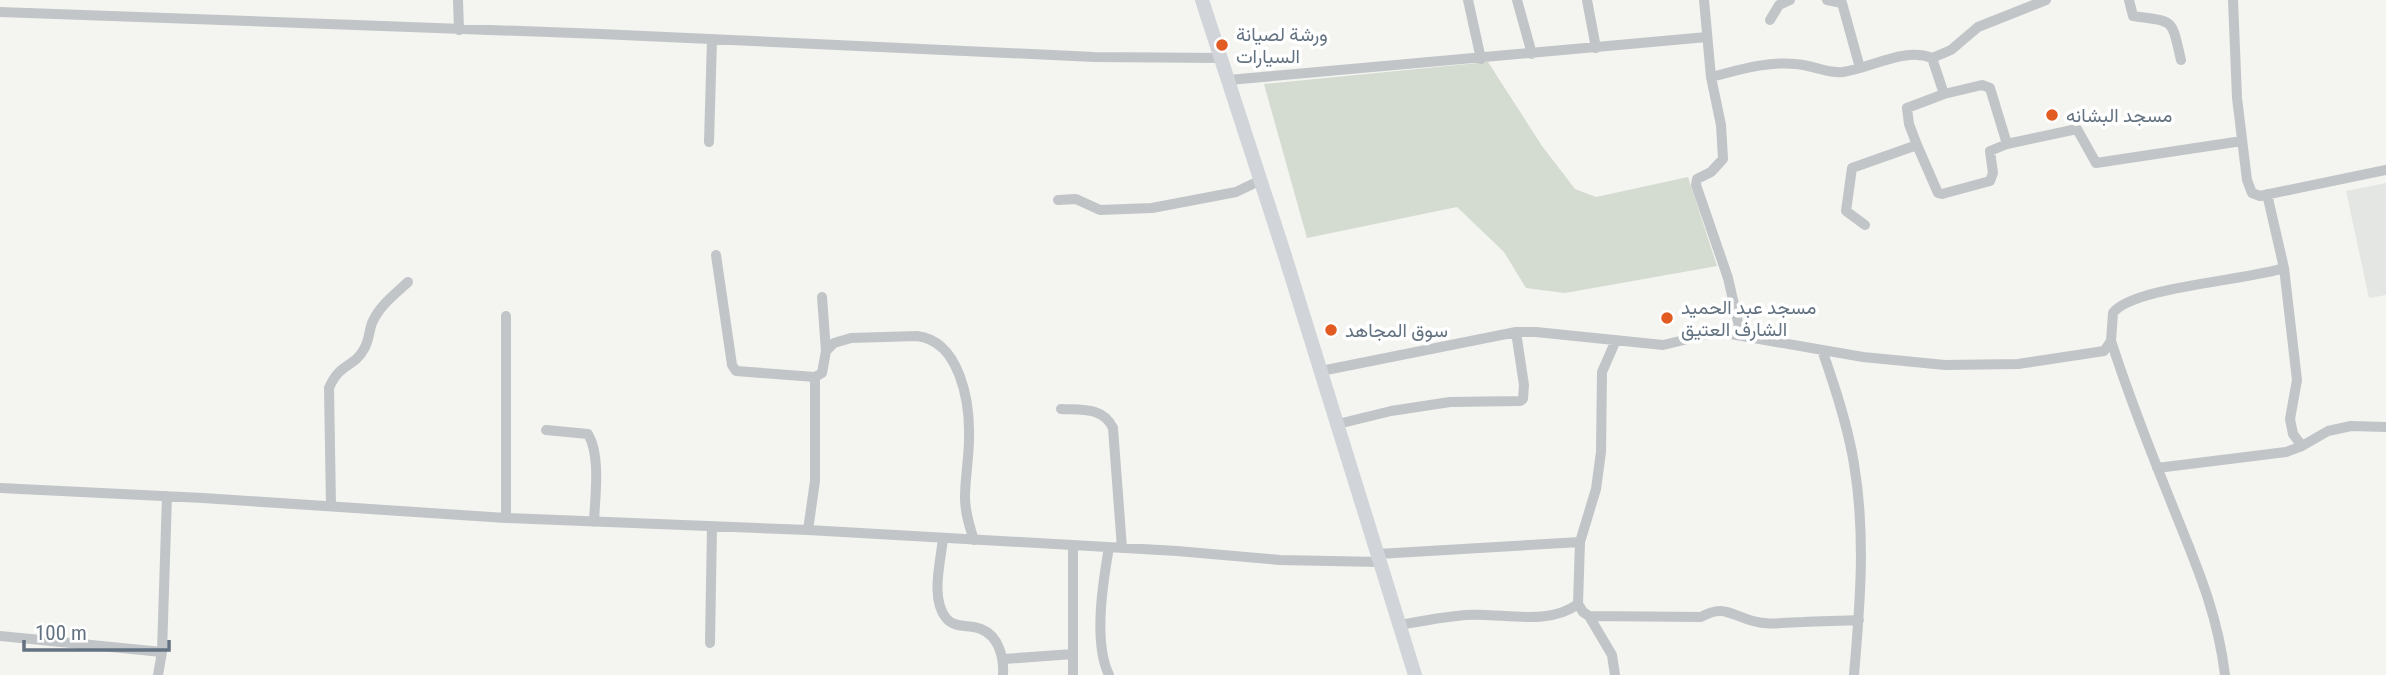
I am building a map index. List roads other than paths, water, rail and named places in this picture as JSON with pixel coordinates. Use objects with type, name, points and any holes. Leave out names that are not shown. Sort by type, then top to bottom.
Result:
[{"type":"main road","points":[[1202,0],[1338,424],[1415,675]]},
{"type":"street","points":[[458,0],[459,30]]},
{"type":"street","points":[[1468,0],[1481,59]]},
{"type":"street","points":[[1517,0],[1532,54]]},
{"type":"street","points":[[1587,0],[1596,48]]},
{"type":"street","points":[[1704,0],[1711,77],[1721,125],[1723,159],[1711,172],[1697,179],[1696,185],[1728,278],[1741,335]]},
{"type":"street","points":[[1770,20],[1779,5],[1790,0]]},
{"type":"street","points":[[1827,0],[1842,3],[1860,68]]},
{"type":"street","points":[[1711,77],[1774,63],[1798,64],[1836,72],[1909,55],[1932,58],[1951,50],[1978,27],[2046,0]]},
{"type":"street","points":[[2129,0],[2133,16],[2161,18],[2172,26],[2181,60]]},
{"type":"street","points":[[2233,0],[2235,72],[2249,190],[2255,195],[2267,194],[2386,170]]},
{"type":"street","points":[[0,12],[712,39],[1094,57],[1222,58]]},
{"type":"street","points":[[1229,80],[1707,37]]},
{"type":"street","points":[[709,142],[712,39]]},
{"type":"street","points":[[1932,58],[1944,94]]},
{"type":"street","points":[[2007,144],[1988,86],[1944,94],[1906,108],[1917,145],[1938,192],[1942,194],[1990,181],[1993,173],[1990,151],[2007,144],[2077,129],[2097,163],[2242,141]]},
{"type":"street","points":[[1865,225],[1846,211],[1852,168],[1917,145]]},
{"type":"street","points":[[1058,200],[1076,199],[1100,210],[1152,208],[1236,192],[1261,180]]},
{"type":"street","points":[[2267,194],[2284,268],[2297,380],[2290,419],[2293,434],[2302,446]]},
{"type":"street","points":[[716,255],[734,369],[815,377],[824,372],[821,297]]},
{"type":"street","points":[[2225,675],[2210,598],[2157,468],[2111,341],[2111,318],[2120,305],[2178,289],[2257,276],[2284,268]]},
{"type":"street","points":[[331,506],[329,388],[341,368],[354,361],[363,351],[379,311],[408,282]]},
{"type":"street","points":[[506,316],[506,518]]},
{"type":"street","points":[[1321,371],[1516,332],[1663,345],[1709,334],[1741,335],[1904,362],[1986,366],[2034,363],[2100,352],[2107,348],[2111,341]]},
{"type":"street","points":[[1338,424],[1391,411],[1450,402],[1520,401],[1523,399],[1524,385],[1516,332]]},
{"type":"street","points":[[825,351],[834,343],[851,338],[917,336],[928,337],[946,354],[957,369],[968,416],[965,507],[974,540]]},
{"type":"street","points":[[1615,675],[1612,655],[1589,616],[1578,604],[1580,542],[1596,489],[1601,452],[1602,372],[1616,340]]},
{"type":"street","points":[[1822,350],[1849,438],[1857,484],[1861,553],[1854,675]]},
{"type":"street","points":[[808,530],[815,481],[815,377]]},
{"type":"street","points":[[1061,409],[1095,411],[1104,415],[1113,428],[1122,548]]},
{"type":"street","points":[[2157,468],[2286,452],[2302,446],[2328,430],[2351,426],[2386,427]]},
{"type":"street","points":[[546,430],[588,434],[592,440],[595,452],[594,522]]},
{"type":"street","points":[[0,488],[506,518],[808,530],[1109,547],[1280,560],[1379,558],[1580,542]]},
{"type":"street","points":[[158,675],[162,652],[167,496]]},
{"type":"street","points":[[710,643],[712,526]]},
{"type":"street","points":[[943,538],[939,582],[942,612],[954,625],[980,628],[994,640],[1004,659],[1003,675]]},
{"type":"street","points":[[1073,545],[1073,675]]},
{"type":"street","points":[[1109,547],[1104,579],[1102,644],[1109,675]]},
{"type":"street","points":[[1400,625],[1467,615],[1549,616],[1570,610],[1578,604]]},
{"type":"street","points":[[1589,616],[1701,617],[1714,610],[1722,610],[1753,621],[1780,625],[1859,621]]},
{"type":"street","points":[[0,636],[162,652]]},
{"type":"street","points":[[1004,659],[1073,654]]},
{"type":"place","name":"ورشة لصيانة السيارات","points":[[1222,45]]},
{"type":"place","name":"مسجد البشانه","points":[[2052,115]]},
{"type":"place","name":"مسجد عبد الحميد الشارف العتيق","points":[[1667,318]]},
{"type":"place","name":"سوق المجاهد","points":[[1331,330]]}]
